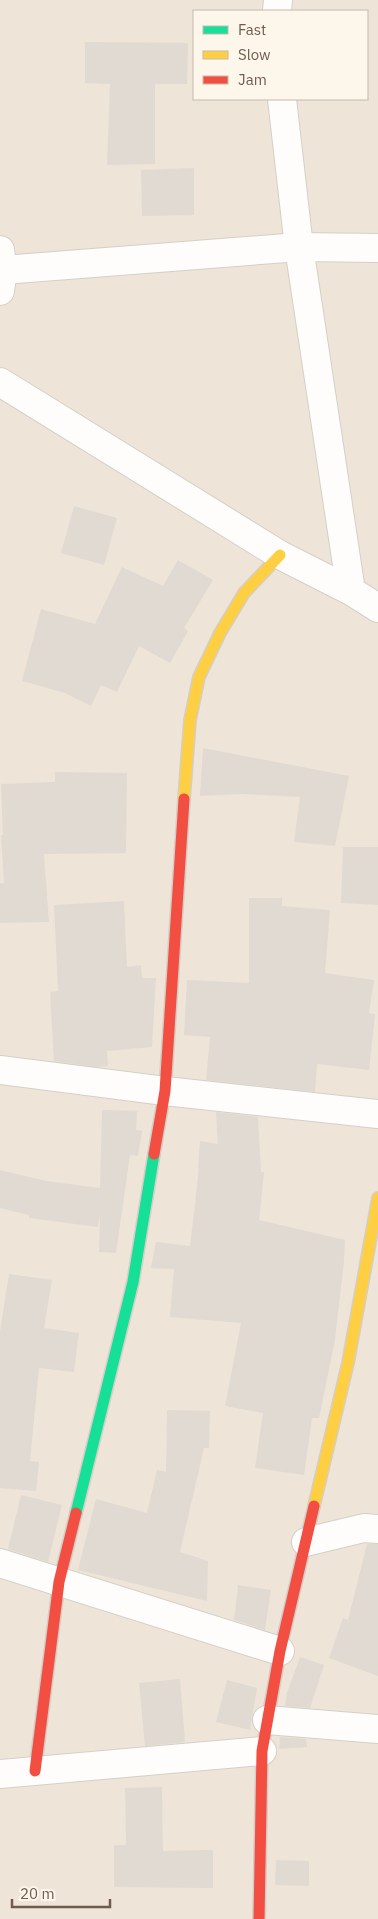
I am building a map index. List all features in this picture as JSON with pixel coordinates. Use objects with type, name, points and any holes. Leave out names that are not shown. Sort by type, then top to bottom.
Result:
[{"type":"street","points":[[282,100],[299,247],[351,591]]},
{"type":"street","points":[[1,270],[299,247],[378,248]]},
{"type":"street","points":[[0,382],[280,555],[351,591],[378,608]]},
{"type":"street","points":[[35,1771],[59,1582],[133,1282],[166,1091],[178,868],[190,720],[199,677],[220,633],[244,593],[280,555]]},
{"type":"street","points":[[0,1070],[166,1091],[378,1114]]},
{"type":"street","points":[[259,1919],[262,1751],[267,1720],[280,1651],[348,1363],[378,1198]]},
{"type":"street","points":[[306,1542],[364,1528],[378,1529]]},
{"type":"street","points":[[0,1563],[280,1651]]},
{"type":"street","points":[[267,1720],[378,1729]]},
{"type":"street","points":[[0,1774],[262,1751]]},
{"type":"shaded area","points":[[0,0],[378,0],[378,1919],[0,1919]]},
{"type":"building","points":[[85,42],[188,43],[187,84],[155,84],[155,164],[107,165],[110,84],[85,83]]},
{"type":"building","points":[[194,168],[194,215],[142,216],[141,170]]},
{"type":"building","points":[[74,506],[117,518],[104,565],[61,553]]},
{"type":"building","points":[[178,560],[213,580],[184,628],[188,631],[170,663],[139,646],[117,692],[101,685],[91,706],[65,693],[22,681],[41,609],[95,624],[122,567],[163,586]]},
{"type":"building","points":[[203,748],[349,776],[335,846],[294,842],[300,797],[242,794],[200,796]]},
{"type":"building","points":[[55,772],[127,773],[126,853],[44,854],[49,922],[0,923],[0,883],[4,883],[1,835],[3,835],[1,784],[55,782]]},
{"type":"building","points":[[343,847],[378,847],[378,905],[341,903]]},
{"type":"building","points":[[249,898],[282,898],[282,906],[330,910],[325,973],[374,980],[369,1013],[375,1014],[369,1070],[317,1064],[315,1092],[206,1080],[210,1037],[184,1035],[187,980],[249,983]]},
{"type":"building","points":[[124,901],[127,967],[141,965],[142,978],[156,978],[152,1047],[107,1051],[108,1066],[96,1067],[54,1061],[50,992],[58,991],[54,905]]},
{"type":"building","points":[[102,1110],[137,1111],[136,1130],[142,1131],[138,1156],[130,1155],[116,1253],[99,1252],[100,1214],[98,1227],[29,1218],[29,1215],[0,1208],[0,1170],[46,1181],[100,1188]]},
{"type":"building","points":[[216,1112],[258,1117],[261,1172],[264,1172],[259,1220],[345,1240],[335,1340],[319,1418],[312,1418],[304,1475],[255,1468],[263,1413],[225,1406],[241,1323],[170,1317],[174,1269],[151,1268],[156,1242],[190,1246],[199,1168],[200,1141],[218,1144]]},
{"type":"building","points":[[9,1274],[52,1280],[44,1328],[79,1333],[74,1372],[39,1368],[30,1461],[39,1462],[36,1491],[0,1488],[0,1332]]},
{"type":"building","points":[[167,1410],[210,1411],[209,1448],[204,1448],[180,1552],[208,1561],[207,1601],[78,1570],[96,1499],[147,1513],[157,1470],[166,1472]]},
{"type":"building","points":[[21,1495],[62,1505],[48,1562],[8,1549]]},
{"type":"building","points":[[367,1544],[378,1544],[378,1676],[329,1658],[343,1618],[348,1620]]},
{"type":"building","points":[[238,1585],[271,1590],[265,1630],[234,1620]]},
{"type":"building","points":[[300,1657],[324,1665],[310,1708],[285,1706],[287,1693]]},
{"type":"building","points":[[180,1679],[185,1742],[145,1746],[139,1683]]},
{"type":"building","points":[[227,1680],[257,1688],[250,1730],[216,1722]]},
{"type":"building","points":[[280,1737],[306,1739],[307,1747],[279,1749]]},
{"type":"building","points":[[162,1787],[163,1851],[213,1850],[213,1888],[114,1887],[114,1845],[126,1845],[125,1788]]},
{"type":"building","points":[[276,1860],[309,1861],[309,1886],[275,1885]]},
{"type":"traffic: fast","points":[[76,1513],[133,1282],[154,1154]]},
{"type":"traffic: slow","points":[[184,799],[190,720],[199,677],[220,633],[244,593],[280,555]]},
{"type":"traffic: slow","points":[[314,1506],[348,1363],[378,1198]]},
{"type":"traffic: jam","points":[[154,1154],[165,1091],[184,799]]},
{"type":"traffic: jam","points":[[259,1919],[262,1751],[280,1651],[314,1506]]},
{"type":"traffic: jam","points":[[35,1771],[59,1582],[76,1513]]}]
